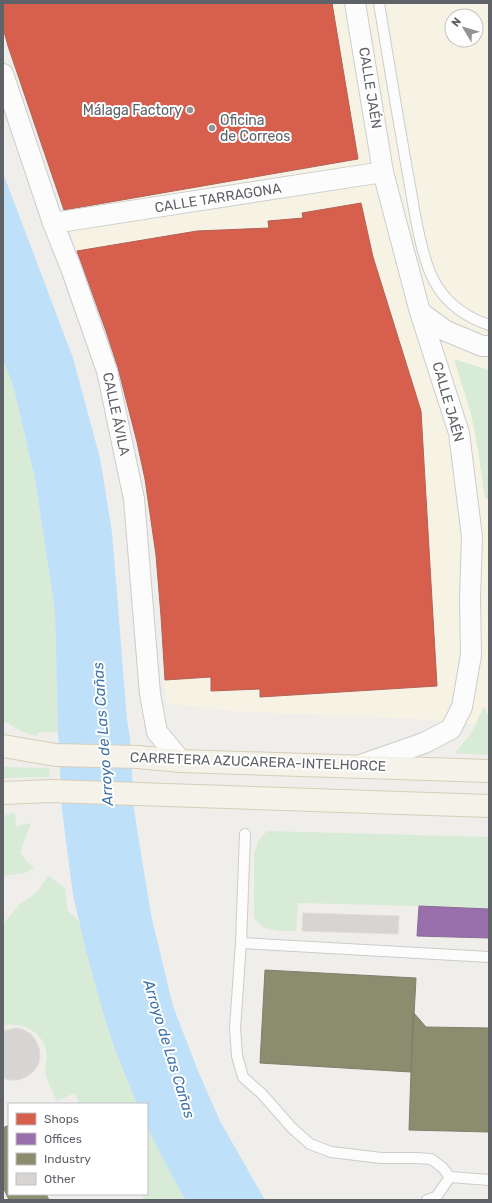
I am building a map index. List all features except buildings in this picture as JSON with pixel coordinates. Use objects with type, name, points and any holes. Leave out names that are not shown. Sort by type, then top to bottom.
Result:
[{"type":"main road","name":"CARRETERA AZUCARERA-INTELHORCE","points":[[7,745],[56,755],[138,757],[180,761],[489,771]]},
{"type":"main road","points":[[3,793],[50,791],[489,806]]},
{"type":"street","name":"CALLE JAÉN","points":[[355,3],[383,172],[420,312],[459,433],[472,537],[470,598],[471,655],[462,707],[450,729],[424,743],[356,766]]},
{"type":"street","name":"CALLE ÁVILA","points":[[3,74],[53,223],[71,268],[107,371],[134,499],[150,694],[157,732],[180,761]]},
{"type":"street","name":"CALLE TARRAGONA","points":[[53,223],[383,172]]},
{"type":"street","points":[[420,312],[446,331],[482,346],[489,346]]},
{"type":"lane","points":[[379,3],[412,196],[426,262],[436,286],[452,305],[476,321],[489,325]]},
{"type":"lane","points":[[245,834],[241,943],[234,1028],[237,1056],[243,1077],[262,1094],[292,1128],[310,1144],[331,1152],[381,1158],[415,1158],[431,1160],[442,1167],[450,1177],[489,1180]]},
{"type":"lane","points":[[241,943],[489,957]]},
{"type":"lane","points":[[428,1200],[436,1197],[450,1177]]},
{"type":"shaded area","points":[[3,3],[489,3],[489,726],[419,719],[231,711],[166,703],[156,555],[145,479],[137,442],[118,368],[106,331],[77,251],[3,28]]},
{"type":"green space","points":[[3,359],[14,389],[35,479],[55,611],[58,732],[38,732],[37,736],[23,732],[3,721]]},
{"type":"green space","points":[[454,359],[489,370],[489,499],[485,499],[471,414]]},
{"type":"green space","points":[[484,706],[489,718],[489,755],[455,753],[471,734]]},
{"type":"green space","points":[[3,767],[49,768],[50,777],[3,778]]},
{"type":"green space","points":[[15,813],[16,826],[31,823],[20,852],[28,863],[34,868],[25,873],[3,876],[3,816]]},
{"type":"green space","points":[[267,831],[489,837],[489,909],[298,903],[296,931],[280,931],[264,928],[254,918],[254,854],[259,840]]},
{"type":"green space","points":[[48,876],[65,888],[68,911],[79,921],[103,1013],[115,1050],[137,1103],[80,1103],[75,1093],[57,1101],[47,1078],[47,1057],[44,1043],[36,1033],[30,1029],[17,1025],[3,1025],[3,924],[19,905],[37,892]]},
{"type":"green space","points":[[148,1129],[186,1200],[144,1200],[142,1195],[148,1195]]},
{"type":"water","name":"Arroyo de Las Cañas","points":[[3,173],[73,358],[100,458],[112,532],[127,720],[130,737],[134,810],[151,915],[173,1006],[198,1071],[220,1121],[265,1200],[186,1200],[148,1129],[148,1103],[137,1103],[115,1050],[103,1013],[73,895],[62,810],[58,732],[55,611],[35,479],[14,389],[3,359]]},
{"type":"place","name":"Málaga Factory","points":[[190,110]]},
{"type":"place","name":"Oficina de Correos","points":[[212,128]]}]
